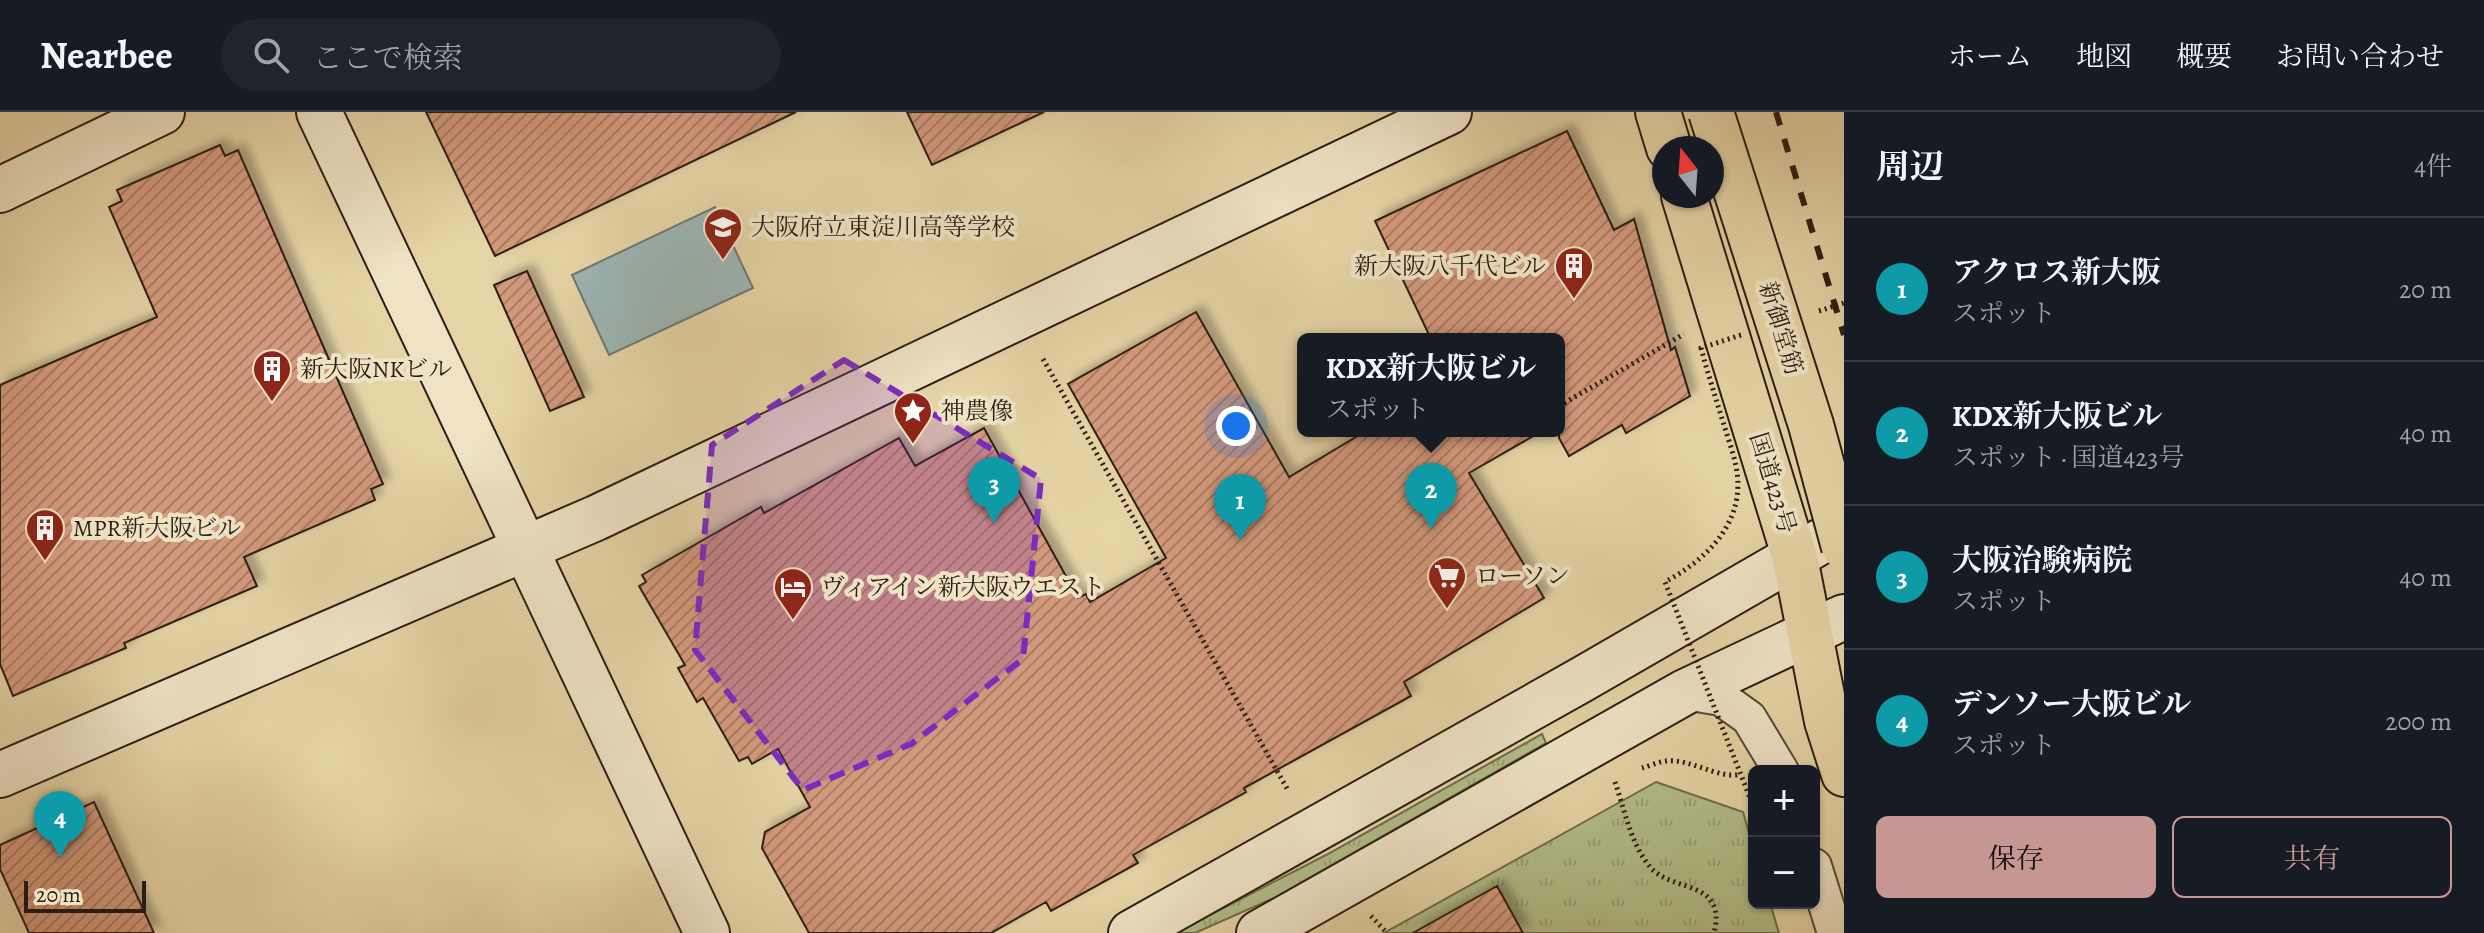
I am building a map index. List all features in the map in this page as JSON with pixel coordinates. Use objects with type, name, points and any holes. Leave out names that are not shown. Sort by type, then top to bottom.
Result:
[{"type":"highway","points":[[1658,112],[1665,136]]},
{"type":"highway","name":"新御堂筋","points":[[1711,112],[1811,425],[1844,547]]},
{"type":"highway","name":"国道423号","points":[[1688,208],[1795,558],[1827,626],[1827,721],[1844,774]]},
{"type":"street","points":[[0,190],[162,112]]},
{"type":"street","points":[[319,112],[707,933]]},
{"type":"street","points":[[0,775],[525,550],[1449,112]]},
{"type":"street","points":[[1131,933],[1844,528]]},
{"type":"street","points":[[1259,933],[1685,692],[1827,626]]},
{"type":"street","points":[[1685,692],[1721,698],[1749,718],[1777,765]]},
{"type":"street","points":[[1820,885],[1835,933]]},
{"type":"path","points":[[1816,312],[1844,303]]},
{"type":"path","points":[[1565,403],[1685,334]]},
{"type":"path","points":[[1746,334],[1701,348],[1736,466],[1738,494],[1731,519],[1714,548],[1691,568],[1665,582],[1748,793]]},
{"type":"path","points":[[1043,359],[1289,792]]},
{"type":"path","points":[[1641,768],[1668,760],[1696,764],[1731,777]]},
{"type":"path","points":[[1615,782],[1638,849],[1655,872],[1698,889],[1714,906],[1717,921],[1714,933]]},
{"type":"path","points":[[1367,912],[1387,933]]},
{"type":"highlighted area","points":[[844,360],[1041,479],[1023,659],[911,744],[803,790],[695,650],[712,445]]},
{"type":"green space","points":[[1542,734],[1546,743],[1274,898],[1195,933],[1182,933],[1181,930],[1326,855]]},
{"type":"green space","points":[[1656,782],[1743,812],[1748,829],[1748,909],[1772,909],[1779,933],[1384,933]]},
{"type":"water","points":[[715,207],[753,288],[609,355],[572,275]]},
{"type":"building","points":[[426,112],[796,112],[495,256]]},
{"type":"building","points":[[907,112],[1044,112],[932,165]]},
{"type":"building","points":[[1567,131],[1614,230],[1634,219],[1671,350],[1675,347],[1690,396],[1626,433],[1622,425],[1569,456],[1559,438],[1565,437],[1565,333],[1428,333],[1375,221]]},
{"type":"building","points":[[220,145],[225,156],[238,150],[383,484],[371,489],[375,500],[244,557],[257,586],[124,643],[126,648],[13,696],[0,664],[0,385],[157,317],[109,207],[122,201],[117,190]]},
{"type":"building","points":[[527,271],[584,397],[550,411],[494,285]]},
{"type":"building","points":[[1196,312],[1289,477],[1356,437],[1532,437],[1469,473],[1544,598],[1404,682],[1411,696],[1244,788],[1246,792],[1133,855],[1138,863],[1051,911],[1046,902],[991,933],[809,933],[762,848],[765,832],[810,807],[778,749],[752,764],[748,757],[739,761],[703,698],[697,702],[678,668],[685,665],[639,586],[646,582],[642,575],[761,507],[764,513],[899,438],[915,466],[984,428],[1078,598],[1086,594],[1090,602],[1166,558],[1068,384]]},
{"type":"building","points":[[94,802],[154,933],[29,933],[0,869],[0,845]]},
{"type":"building","points":[[1497,886],[1523,933],[1413,933]]},
{"type":"railway","points":[[1776,112],[1844,335]]},
{"type":"place","name":"大阪府立東淀川高等学校","points":[[723,261]]},
{"type":"place","name":"新大阪八千代ビル","points":[[1574,300]]},
{"type":"place","name":"新大阪NKビル","points":[[272,403]]},
{"type":"place","name":"神農像","points":[[913,445]]},
{"type":"place","name":"大阪治験病院","points":[[994,523]]},
{"type":"place","name":"KDX新大阪ビル","points":[[1431,529]]},
{"type":"place","name":"アクロス新大阪","points":[[1240,540]]},
{"type":"place","name":"MPR新大阪ビル","points":[[45,562]]},
{"type":"place","name":"ローソン","points":[[1447,610]]},
{"type":"place","name":"ヴィアイン新大阪ウエスト","points":[[793,621]]},
{"type":"place","name":"デンソー大阪ビル","points":[[60,857]]}]
